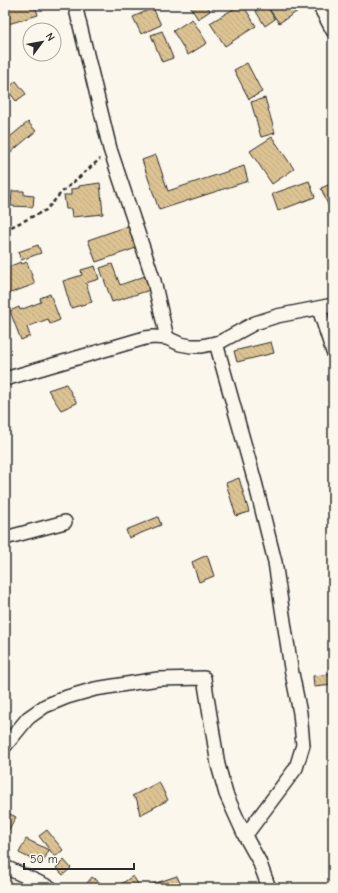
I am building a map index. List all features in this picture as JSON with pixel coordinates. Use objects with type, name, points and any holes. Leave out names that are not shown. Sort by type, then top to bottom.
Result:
[{"type":"street","points":[[75,5],[110,149],[154,280],[167,338]]},
{"type":"street","points":[[319,5],[330,17],[333,31]]},
{"type":"street","points":[[5,379],[145,338],[167,338],[180,344],[191,346],[202,346],[216,343],[255,323],[277,316],[319,309],[333,305]]},
{"type":"street","points":[[319,309],[333,352]]},
{"type":"street","points":[[216,343],[255,482],[275,562],[291,668],[300,713],[303,746],[296,768],[245,836]]},
{"type":"street","points":[[5,538],[65,522]]},
{"type":"street","points":[[5,746],[28,718],[45,706],[67,697],[95,689],[158,679],[204,678],[218,765],[226,794],[245,836],[259,860],[270,888]]},
{"type":"street","points":[[5,867],[51,888]]},
{"type":"path","points":[[5,230],[46,210],[61,194],[110,149]]},
{"type":"building","points":[[5,5],[35,5],[38,15],[5,25]]},
{"type":"building","points":[[189,5],[207,5],[210,11],[198,19]]},
{"type":"building","points":[[240,5],[243,5],[256,26],[225,46],[210,23]]},
{"type":"building","points":[[252,5],[266,5],[275,19],[265,26]]},
{"type":"building","points":[[278,5],[306,6],[279,23],[270,10]]},
{"type":"building","points":[[153,8],[161,25],[141,34],[133,17]]},
{"type":"building","points":[[192,19],[207,43],[188,55],[173,31]]},
{"type":"building","points":[[162,31],[173,58],[162,62],[151,35]]},
{"type":"building","points":[[247,63],[262,92],[249,99],[234,70]]},
{"type":"building","points":[[16,81],[26,94],[16,101],[7,89]]},
{"type":"building","points":[[265,98],[275,133],[261,137],[251,102]]},
{"type":"building","points":[[28,122],[36,131],[10,153],[5,147],[5,141]]},
{"type":"building","points":[[272,137],[294,169],[272,184],[250,151]]},
{"type":"building","points":[[156,155],[168,191],[244,166],[248,181],[159,210],[142,160]]},
{"type":"building","points":[[309,181],[315,197],[278,211],[272,194]]},
{"type":"building","points":[[100,183],[103,214],[72,217],[71,209],[66,209],[64,195],[71,195],[71,189],[79,188],[79,186]]},
{"type":"building","points":[[333,183],[333,217],[321,188]]},
{"type":"building","points":[[12,191],[24,191],[24,195],[34,196],[33,207],[11,206]]},
{"type":"building","points":[[131,225],[139,247],[96,262],[88,240]]},
{"type":"building","points":[[38,245],[41,253],[21,260],[18,252]]},
{"type":"building","points":[[21,262],[22,264],[27,262],[35,284],[5,295],[5,268]]},
{"type":"building","points":[[112,264],[120,285],[145,276],[150,290],[112,302],[100,268]]},
{"type":"building","points":[[95,266],[99,279],[86,283],[92,302],[71,308],[63,281],[82,275],[81,270]]},
{"type":"building","points":[[50,294],[60,320],[50,324],[48,319],[27,327],[30,336],[21,340],[10,311],[19,307],[20,310],[41,302],[40,298]]},
{"type":"building","points":[[271,342],[274,353],[237,362],[234,351]]},
{"type":"building","points":[[66,384],[77,403],[61,410],[48,390]]},
{"type":"building","points":[[239,478],[249,512],[236,516],[226,483]]},
{"type":"building","points":[[158,517],[161,525],[129,538],[126,530]]},
{"type":"building","points":[[207,555],[214,576],[199,582],[192,562]]},
{"type":"building","points":[[333,674],[333,685],[314,687],[313,676]]},
{"type":"building","points":[[159,782],[168,800],[140,815],[137,800],[132,796]]},
{"type":"building","points":[[6,812],[16,817],[8,831],[5,829]]},
{"type":"building","points":[[47,830],[63,850],[55,857],[39,836]]},
{"type":"building","points":[[26,839],[49,850],[42,864],[19,853]]},
{"type":"building","points":[[64,860],[71,868],[63,875],[56,868]]},
{"type":"building","points":[[133,876],[140,887],[123,888],[121,884]]},
{"type":"building","points":[[177,876],[182,888],[148,888],[147,886]]},
{"type":"building","points":[[92,877],[102,884],[99,888],[83,888]]}]
